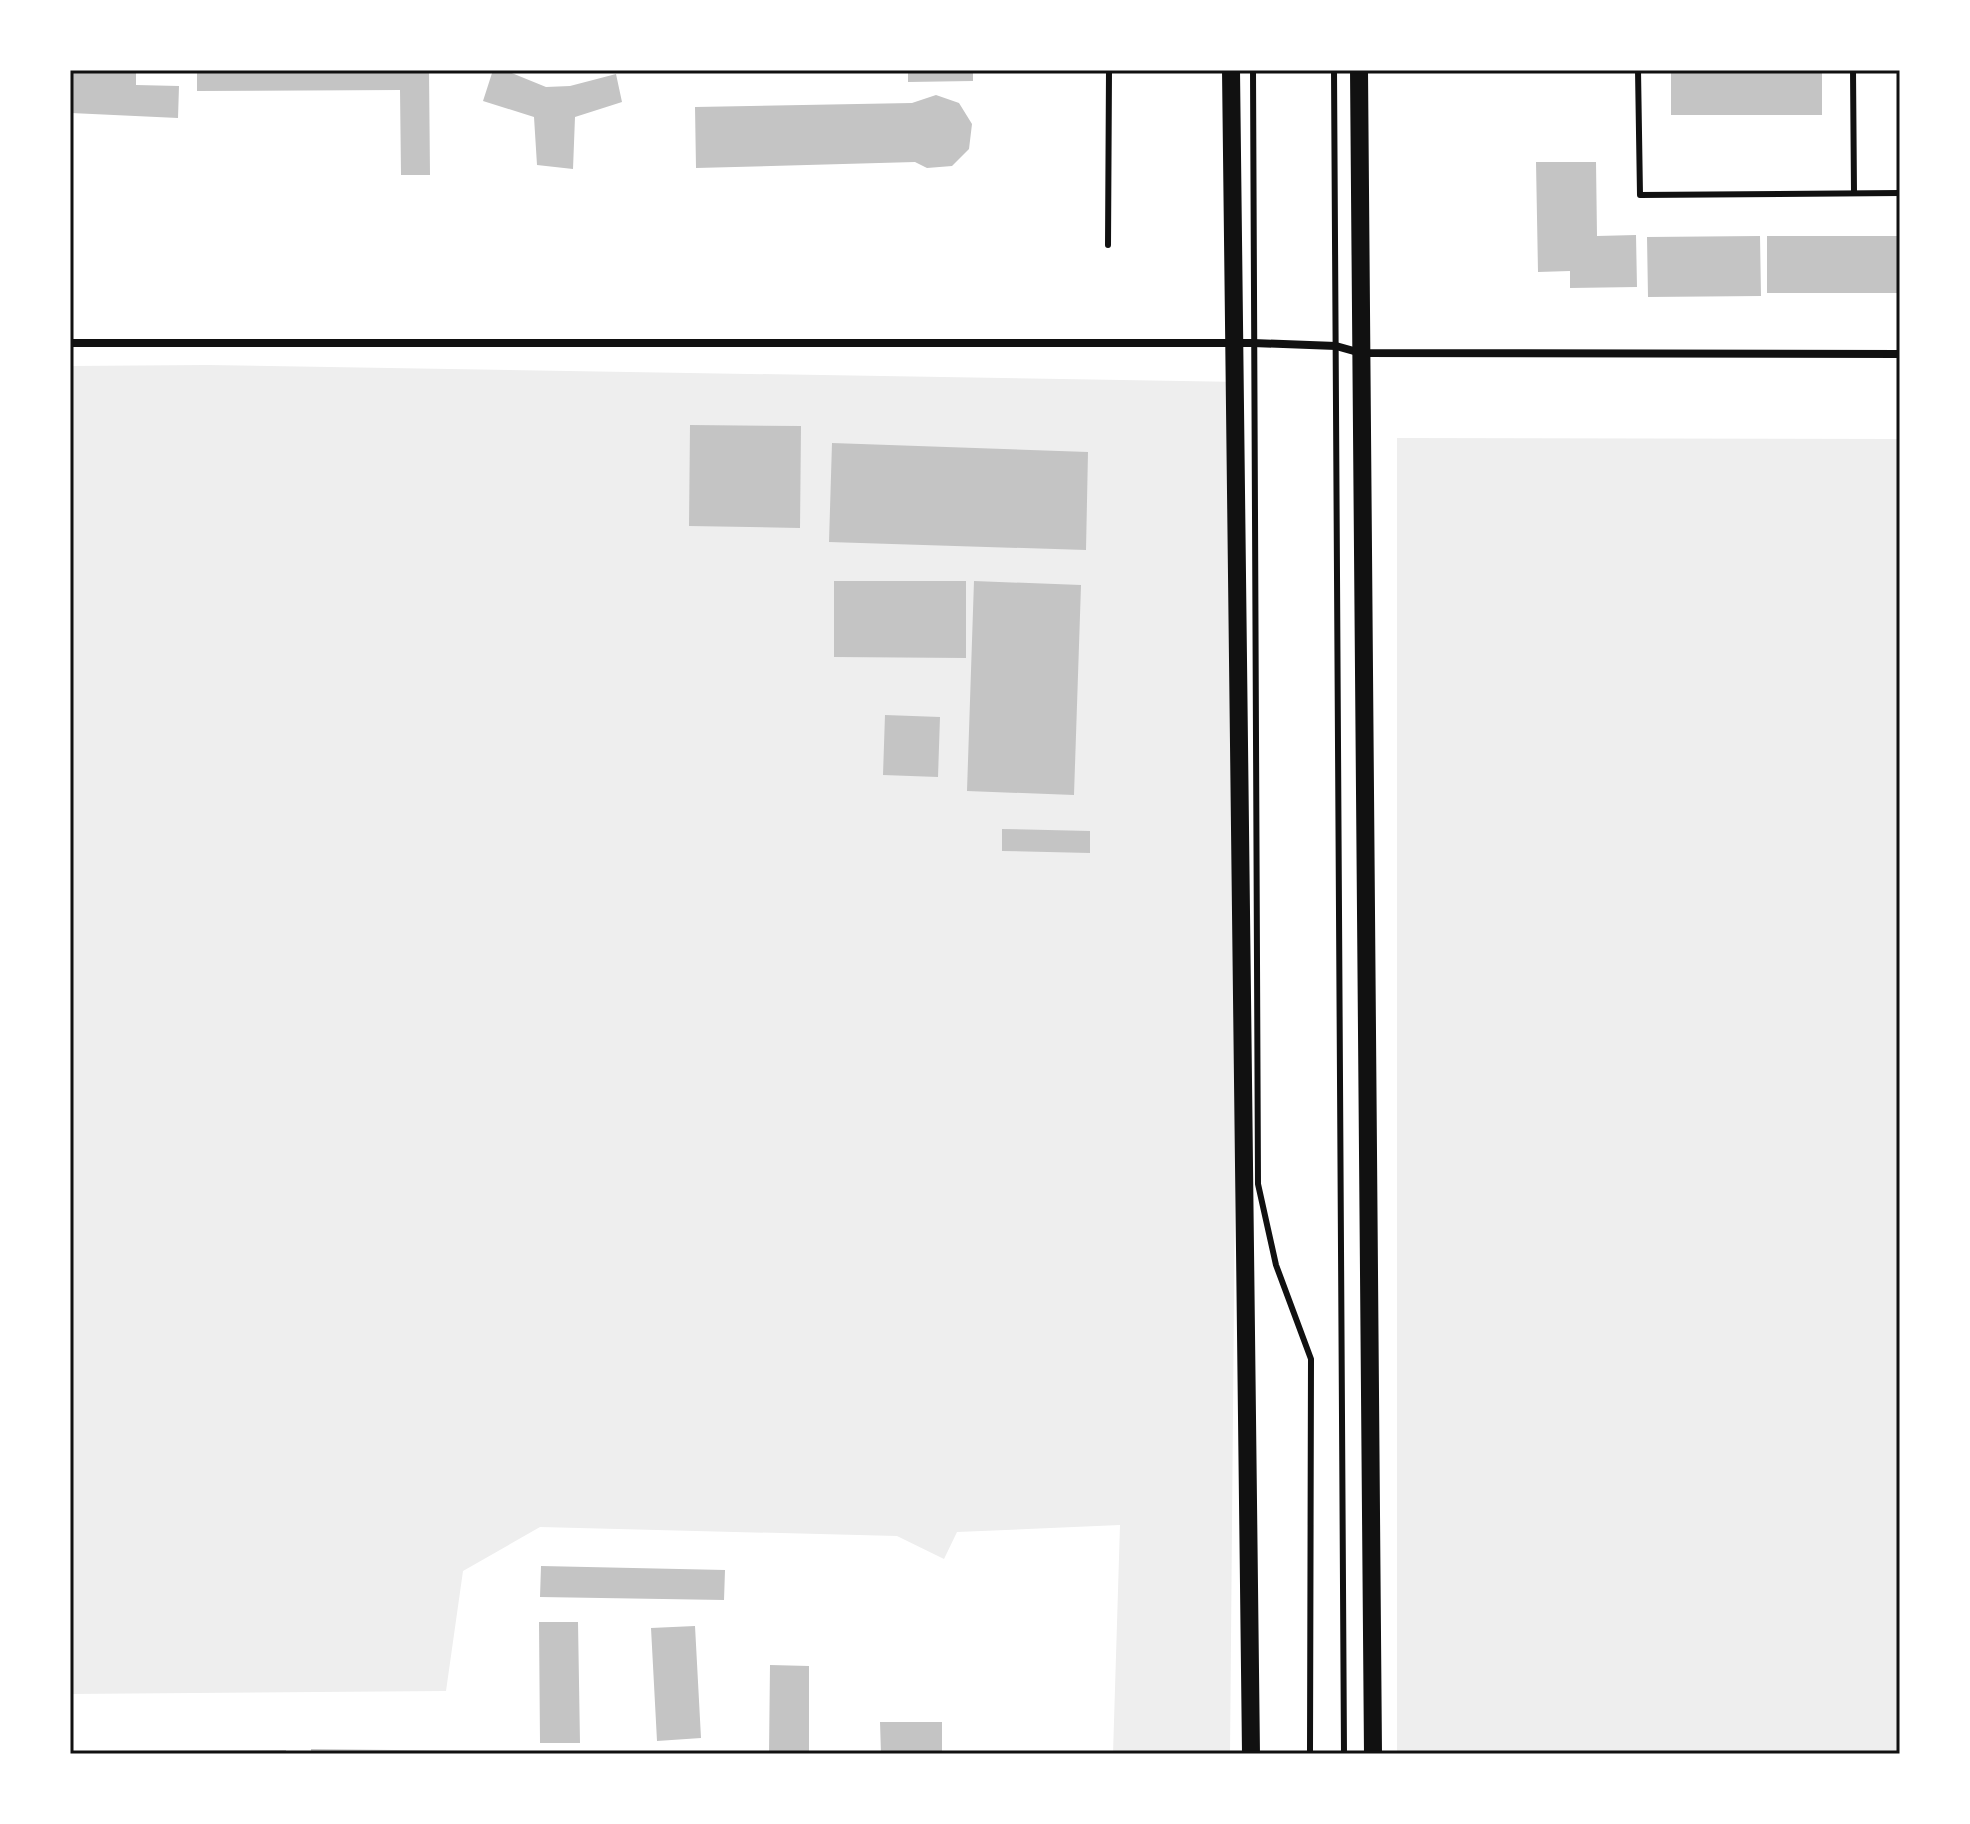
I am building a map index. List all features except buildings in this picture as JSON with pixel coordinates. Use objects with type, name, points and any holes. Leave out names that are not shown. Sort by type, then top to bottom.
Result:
[{"type":"main road","points":[[1231,70],[1251,1754]]},
{"type":"main road","points":[[1359,70],[1373,1754]]},
{"type":"street","points":[[70,343],[1253,343],[1336,346],[1361,353],[1900,354]]},
{"type":"lane","points":[[1108,245],[1109,70]]},
{"type":"lane","points":[[1253,70],[1258,1184],[1276,1265],[1311,1359],[1310,1754]]},
{"type":"lane","points":[[1334,70],[1344,1754]]},
{"type":"lane","points":[[1638,70],[1640,195],[1900,193]]},
{"type":"lane","points":[[1853,70],[1854,193]]},
{"type":"shaded area","points":[[208,365],[1242,382],[1230,1754],[1113,1754],[1120,1525],[957,1532],[944,1559],[897,1536],[540,1527],[463,1571],[446,1691],[70,1694],[70,366]]},
{"type":"shaded area","points":[[1397,438],[1900,439],[1900,1754],[1397,1754]]}]
